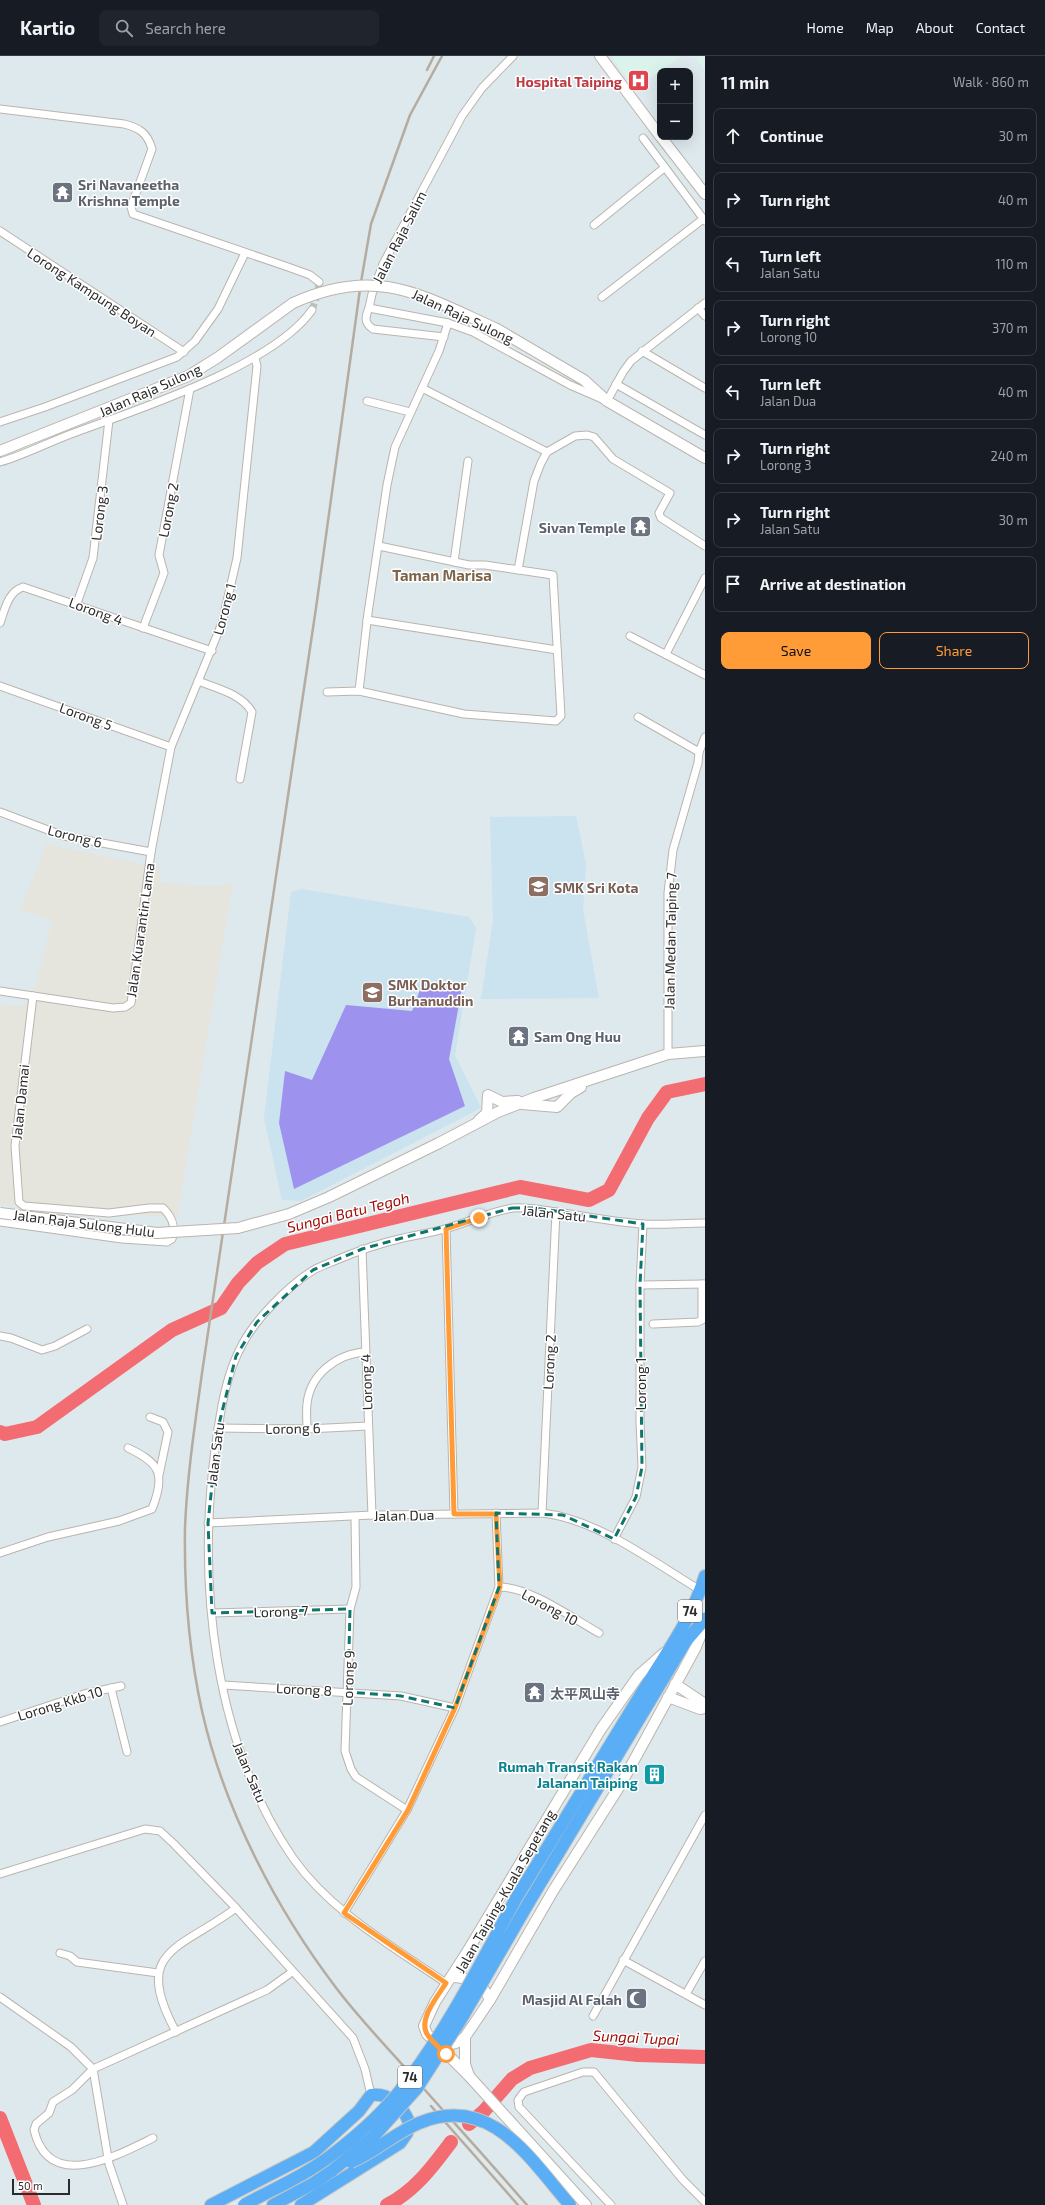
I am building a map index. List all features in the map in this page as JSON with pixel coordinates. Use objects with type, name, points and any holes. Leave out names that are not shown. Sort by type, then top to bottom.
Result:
[{"type":"main road","name":"Jalan Taiping-Kuala Sepetang","points":[[244,2205],[333,2155],[386,2106],[403,2087],[456,2006],[518,1896],[645,1686],[673,1645],[700,1590],[705,1576]]},
{"type":"main road","name":"Jalan Taiping-Kuala Sepetang","points":[[272,2205],[314,2183],[333,2170],[374,2136],[417,2088],[460,2021],[529,1902],[686,1641],[705,1619]]},
{"type":"main road","points":[[211,2205],[314,2152],[359,2111],[371,2095],[386,2096],[397,2102],[409,2122],[405,2138],[400,2143],[301,2205]]},
{"type":"main road","points":[[333,2170],[355,2161],[405,2130],[425,2121],[456,2115],[470,2116],[482,2119],[503,2132],[517,2144],[570,2205]]},
{"type":"street","name":"Jalan Raja Salim","points":[[444,338],[372,329],[367,325],[365,316],[383,264],[462,116],[482,88],[513,56]]},
{"type":"street","points":[[600,56],[657,133]]},
{"type":"street","points":[[0,109],[124,124],[140,128],[147,137],[152,149],[131,206],[133,214],[310,275],[319,282]]},
{"type":"street","points":[[602,297],[704,220],[643,138]]},
{"type":"street","points":[[662,140],[705,194]]},
{"type":"street","points":[[594,225],[664,168]]},
{"type":"street","name":"Lorong Kampung Boyan","points":[[0,231],[184,352]]},
{"type":"street","points":[[0,422],[138,373],[177,357],[195,341],[218,310],[245,253]]},
{"type":"street","name":"Jalan Raja Sulong","points":[[1,449],[57,430],[188,376],[217,358],[293,303],[331,288],[362,284],[386,286],[425,297],[497,329],[584,380],[607,401],[705,458]]},
{"type":"street","points":[[369,308],[448,323],[473,332],[570,386],[607,401],[631,361],[705,303]]},
{"type":"street","points":[[698,308],[705,316]]},
{"type":"street","points":[[0,462],[190,389],[255,358],[295,330],[304,322],[312,310]]},
{"type":"street","points":[[359,691],[367,620],[387,485],[395,447],[444,338],[448,323]]},
{"type":"street","points":[[642,351],[705,388]]},
{"type":"street","name":"Lorong 1","points":[[151,852],[171,747],[212,651],[222,623],[237,558],[257,366],[255,358]]},
{"type":"street","points":[[616,384],[705,436]]},
{"type":"street","points":[[422,388],[547,452]]},
{"type":"street","name":"Lorong 2","points":[[143,628],[164,573],[159,555],[190,389]]},
{"type":"street","points":[[367,401],[410,412]]},
{"type":"street","name":"Lorong 3","points":[[77,604],[93,558],[109,420]]},
{"type":"street","points":[[518,570],[534,481],[547,452],[575,436],[588,435],[594,437],[613,459],[670,493],[659,513],[661,518],[705,546]]},
{"type":"street","points":[[454,562],[468,461]]},
{"type":"street","points":[[327,692],[359,691],[464,714],[556,721],[561,716],[553,576],[454,562],[379,546]]},
{"type":"street","points":[[666,654],[705,578]]},
{"type":"street","name":"Lorong 4","points":[[0,623],[10,598],[16,589],[23,587],[77,604],[212,651]]},
{"type":"street","points":[[367,620],[557,650]]},
{"type":"street","points":[[630,636],[705,675]]},
{"type":"street","points":[[198,681],[239,698],[247,703],[252,712],[240,779]]},
{"type":"street","name":"Lorong 5","points":[[0,686],[171,747]]},
{"type":"street","points":[[638,717],[699,752]]},
{"type":"street","name":"Jalan Medan Taiping 7","points":[[668,1054],[668,887],[673,850],[698,763],[699,752],[705,738]]},
{"type":"street","name":"Lorong 6","points":[[0,812],[64,836],[151,852]]},
{"type":"street","name":"Jalan Kuarantin Lama","points":[[33,996],[113,1008],[125,1007],[131,1003],[151,852]]},
{"type":"street","points":[[0,991],[33,996]]},
{"type":"street","name":"Jalan Damai","points":[[0,1222],[122,1239],[167,1242],[172,1239],[173,1234],[171,1216],[163,1208],[149,1208],[109,1213],[24,1206],[19,1202],[15,1146],[33,996]]},
{"type":"street","points":[[476,1124],[487,1113],[488,1095],[502,1102],[514,1102],[534,1098],[593,1080],[668,1054],[705,1051]]},
{"type":"street","points":[[521,1104],[557,1107],[571,1093],[593,1080]]},
{"type":"street","name":"Jalan Raja Sulong Hulu","points":[[0,1213],[158,1233],[238,1228],[289,1214],[329,1197],[498,1112],[534,1098]]},
{"type":"street","name":"Jalan Satu","points":[[448,1980],[344,1913],[319,1889],[293,1858],[274,1826],[250,1776],[233,1730],[215,1646],[208,1570],[208,1523],[218,1428],[230,1372],[244,1340],[257,1322],[295,1284],[313,1270],[362,1249],[446,1229],[512,1208],[535,1208],[643,1224],[705,1223]]},
{"type":"street","name":"Lorong 2","points":[[542,1513],[556,1212]]},
{"type":"street","name":"Lorong 1","points":[[614,1538],[636,1497],[642,1467],[640,1422],[640,1285],[643,1224]]},
{"type":"street","points":[[446,1229],[454,1514]]},
{"type":"street","name":"Lorong 4","points":[[362,1249],[372,1515]]},
{"type":"street","points":[[640,1285],[704,1284],[702,1320],[698,1322],[653,1324]]},
{"type":"street","points":[[0,1336],[11,1338],[42,1350],[55,1346],[87,1329]]},
{"type":"street","points":[[307,1429],[307,1403],[310,1391],[319,1376],[338,1358],[352,1353],[365,1352]]},
{"type":"street","points":[[0,1553],[48,1537],[142,1514],[152,1509],[156,1499],[159,1475],[168,1432],[163,1422],[150,1417]]},
{"type":"street","name":"Lorong 6","points":[[218,1428],[307,1429],[368,1426]]},
{"type":"street","points":[[128,1448],[146,1457],[156,1466],[159,1475]]},
{"type":"street","name":"Jalan Dua","points":[[208,1523],[372,1515],[542,1513],[563,1515],[614,1538],[700,1590]]},
{"type":"street","points":[[344,1913],[408,1810],[455,1708],[500,1587],[496,1514]]},
{"type":"street","name":"Lorong 9","points":[[355,1517],[356,1587],[350,1609],[345,1751],[351,1769],[356,1776],[408,1810]]},
{"type":"street","name":"Lorong 10","points":[[500,1587],[510,1587],[527,1593],[599,1633]]},
{"type":"street","name":"Lorong 7","points":[[212,1613],[350,1609]]},
{"type":"street","points":[[436,2045],[451,2045],[465,2037],[490,2000],[545,1904],[621,1784],[696,1647],[705,1624]]},
{"type":"street","points":[[586,2205],[469,2076],[436,2045],[427,2034],[424,2026],[428,2014],[448,1980],[601,1729],[639,1675],[673,1645]]},
{"type":"street","points":[[676,1684],[705,1704]]},
{"type":"street","name":"Lorong 8","points":[[223,1685],[401,1696],[455,1708]]},
{"type":"street","name":"Lorong Kkb 10","points":[[0,1722],[84,1694],[121,1686]]},
{"type":"street","points":[[111,1688],[127,1752]]},
{"type":"street","points":[[668,1697],[693,1707],[705,1708]]},
{"type":"street","points":[[593,2016],[705,1815]]},
{"type":"street","points":[[0,1874],[145,1829],[160,1831],[236,1908],[353,2038],[365,2069],[371,2095]]},
{"type":"street","points":[[176,2032],[169,2018],[161,1993],[158,1973],[172,1948],[208,1928],[236,1908]]},
{"type":"street","points":[[60,1953],[70,1956],[77,1962],[158,1973]]},
{"type":"street","points":[[624,1960],[705,2005]]},
{"type":"street","points":[[686,1994],[705,1960]]},
{"type":"street","points":[[154,2138],[95,2164],[55,2162],[47,2156],[34,2130],[36,2124],[48,2113],[53,2102],[72,2090],[93,2069],[268,1990],[292,1972]]},
{"type":"street","points":[[448,1980],[467,1979],[476,1982],[485,1991],[490,2000]]},
{"type":"street","points":[[0,1997],[70,2048],[93,2069],[108,2159],[123,2205]]},
{"type":"street","points":[[465,2037],[465,2064],[469,2076]]},
{"type":"street","points":[[611,2205],[519,2107],[518,2100],[524,2092],[583,2072],[594,2072],[683,2180],[705,2202]]},
{"type":"highlighted area","points":[[512,1208],[535,1208],[643,1224],[640,1285],[642,1467],[636,1497],[614,1539],[563,1515],[496,1513],[499,1587],[455,1708],[401,1696],[348,1692],[350,1609],[212,1613],[208,1523],[218,1428],[236,1356],[257,1322],[313,1270],[362,1249]]},
{"type":"shaded area","name":"Hospital Taiping","points":[[611,56],[682,56],[665,68],[657,68],[657,74],[635,89]]},
{"type":"shaded area","points":[[688,56],[705,56],[705,70],[696,58]]},
{"type":"shaded area","name":"SMK Sri Kota","points":[[576,816],[586,864],[583,910],[599,998],[481,999],[493,920],[490,817]]},
{"type":"shaded area","points":[[47,844],[161,868],[160,882],[213,887],[233,883],[177,1218],[0,1204],[0,1004],[22,1007],[33,996],[52,920],[20,910]]},
{"type":"shaded area","name":"SMK Doktor Burhanuddin","points":[[302,889],[469,917],[476,928],[455,1055],[481,1108],[301,1201],[282,1200],[264,1118],[291,892]]},
{"type":"shaded area","points":[[423,982],[462,988],[449,1059],[465,1106],[294,1189],[279,1123],[285,1071],[312,1080],[346,1005],[412,1011]]},
{"type":"waterway","name":"Sungai Batu Tegoh","points":[[0,1432],[5,1434],[37,1427],[172,1330],[221,1308],[238,1283],[257,1263],[285,1244],[520,1187],[589,1200],[609,1190],[648,1118],[667,1092],[705,1084]]},
{"type":"waterway","name":"Sungai Tupai","points":[[469,2124],[484,2111],[512,2079],[530,2068],[591,2050],[638,2055],[705,2057]]},
{"type":"waterway","name":"Sungai Tupai","points":[[0,2118],[34,2205]]},
{"type":"waterway","name":"Sungai Tupai","points":[[387,2205],[406,2193],[415,2185],[430,2169],[451,2142]]},
{"type":"tunnel","points":[[312,310],[318,293],[319,282]]},
{"type":"railway","points":[[427,70],[434,56]]},
{"type":"railway","points":[[442,56],[410,115],[371,224],[361,282],[316,608],[202,1373],[189,1470],[185,1528],[185,1574],[188,1620],[197,1689],[212,1748],[238,1821],[273,1892],[293,1926],[345,2000],[527,2205]]},
{"type":"railway","points":[[431,2106],[518,2205]]},
{"type":"place","name":"Hospital Taiping","points":[[638,81]]},
{"type":"place","name":"Sri Navaneetha Krishna Temple","points":[[62,192]]},
{"type":"place","name":"Sivan Temple","points":[[641,527]]},
{"type":"place","name":"SMK Sri Kota","points":[[538,887]]},
{"type":"place","name":"SMK Doktor Burhanuddin","points":[[372,992]]},
{"type":"place","name":"Sam Ong Huu","points":[[519,1036]]},
{"type":"place","name":"太平风山寺","points":[[535,1693]]},
{"type":"place","name":"Rumah Transit Rakan Jalanan Taiping","points":[[654,1774]]},
{"type":"place","name":"Masjid Al Falah","points":[[637,1999]]},
{"type":"district","name":"Taman Marisa","points":[[442,575]]},
{"type":"route","points":[[446,2054],[427,2034],[424,2026],[428,2014],[446,1983],[344,1913],[408,1810],[455,1708],[500,1587],[496,1514],[454,1514],[446,1229],[479,1218]]}]
